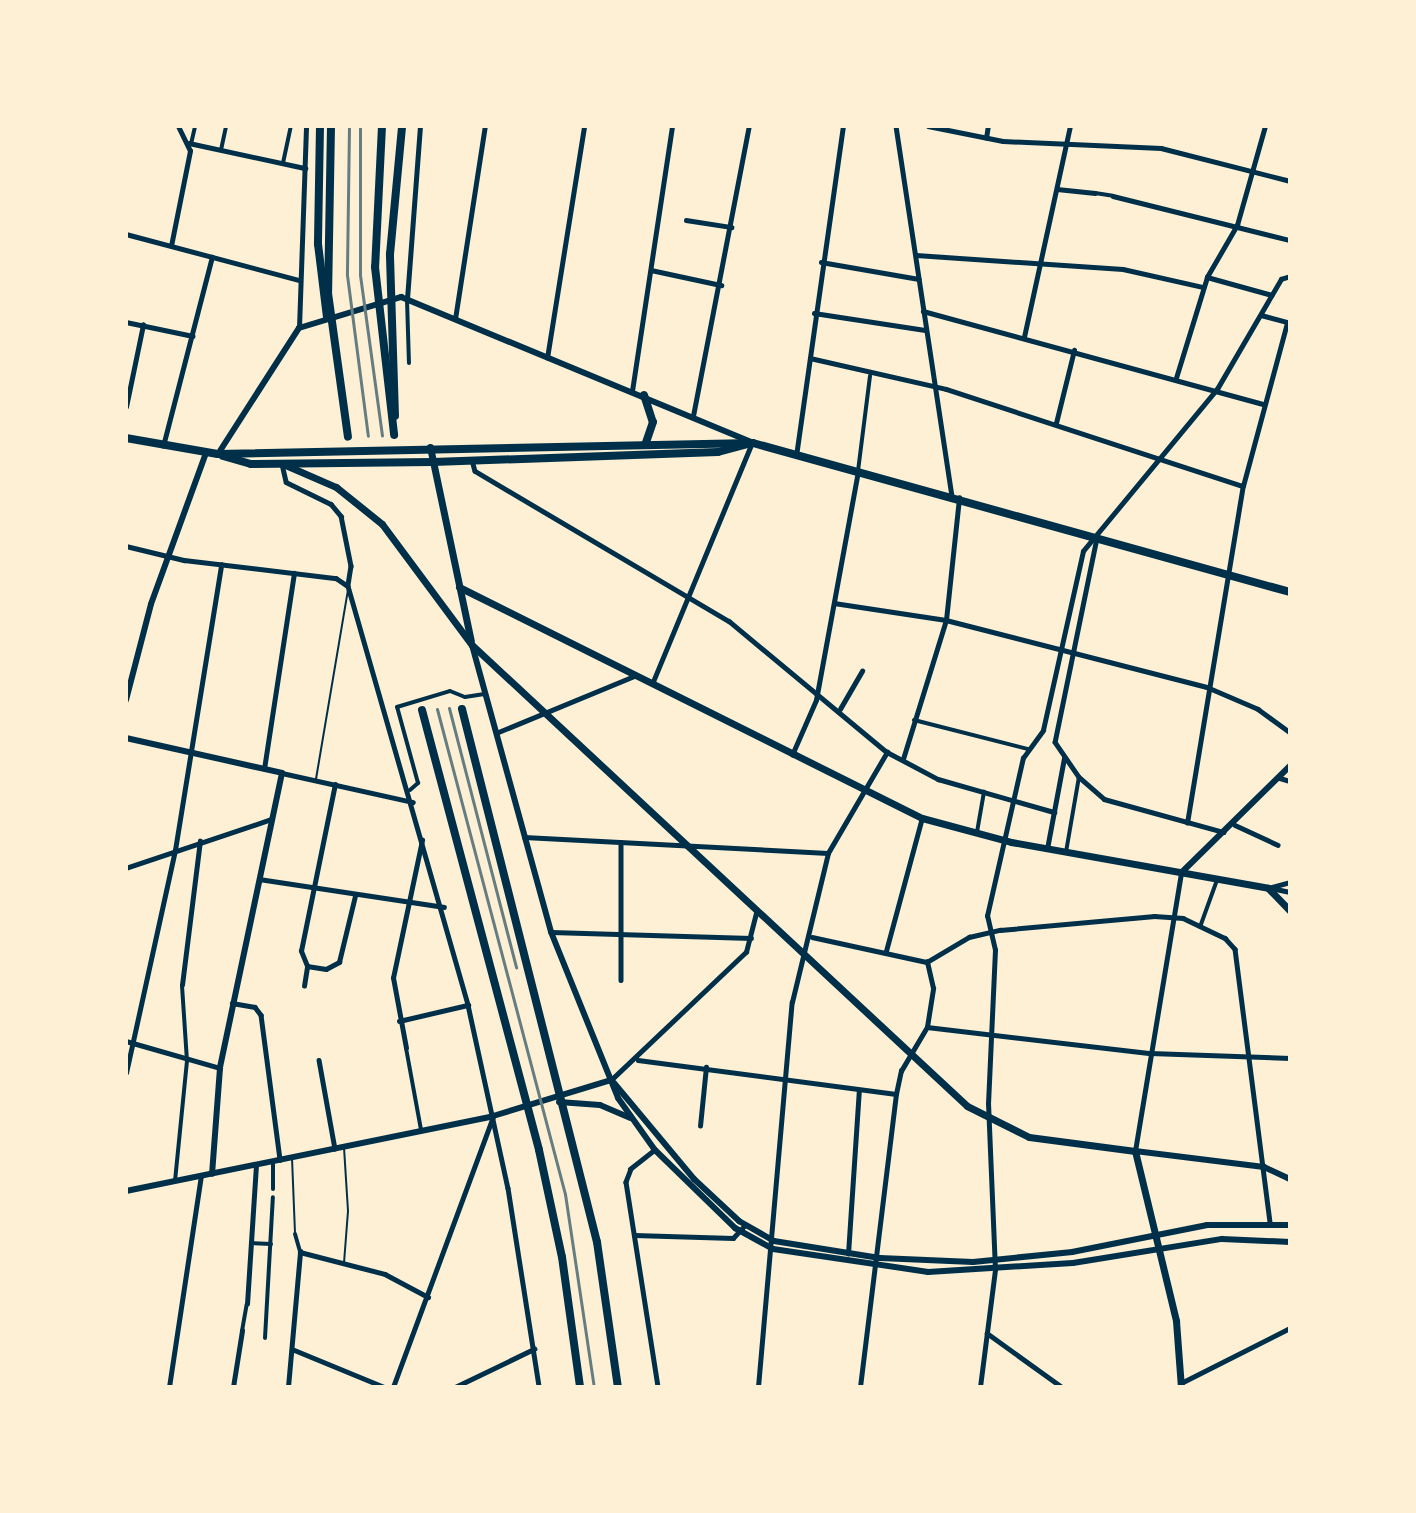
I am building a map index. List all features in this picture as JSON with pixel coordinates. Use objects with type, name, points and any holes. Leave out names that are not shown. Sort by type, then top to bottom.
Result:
[{"type":"highway","points":[[320,126],[320,273],[338,361]]},
{"type":"highway","points":[[331,126],[328,275],[348,437]]},
{"type":"highway","points":[[382,126],[375,267],[394,435],[390,254],[402,126]]},
{"type":"highway","points":[[462,709],[597,1242],[620,1387]]},
{"type":"highway","points":[[422,710],[538,1150],[562,1257],[580,1387]]},
{"type":"main road","points":[[644,395],[653,422],[645,444]]},
{"type":"main road","points":[[126,438],[218,454],[427,447],[753,442],[796,456],[1098,536],[1290,592]]},
{"type":"main road","points":[[218,454],[251,464],[331,461],[431,462],[718,452],[753,442]]},
{"type":"main road","points":[[427,447],[471,645]]},
{"type":"main road","points":[[282,464],[336,487],[382,524],[471,645],[547,713],[688,845],[756,913],[911,1056],[990,1121],[1050,1142],[1135,1150],[1161,1248],[1181,1385]]},
{"type":"main road","points":[[459,587],[862,793],[922,818],[1002,840],[1268,888],[1290,911]]},
{"type":"street","points":[[178,126],[190,143],[305,168]]},
{"type":"street","points":[[171,246],[195,126]]},
{"type":"street","points":[[221,150],[226,126]]},
{"type":"street","points":[[283,163],[291,126]]},
{"type":"street","points":[[218,454],[299,328],[306,126]]},
{"type":"street","points":[[409,363],[404,298],[420,126]]},
{"type":"street","points":[[455,319],[485,126]]},
{"type":"street","points":[[547,358],[584,126]]},
{"type":"street","points":[[632,391],[672,126]]},
{"type":"street","points":[[693,416],[721,285],[749,126]]},
{"type":"street","points":[[796,456],[821,262],[843,126]]},
{"type":"street","points":[[896,126],[933,388],[955,497],[946,620],[931,680],[913,720],[910,746],[903,759]]},
{"type":"street","points":[[928,126],[986,138],[1161,148],[1290,181]]},
{"type":"street","points":[[986,138],[987,126]]},
{"type":"street","points":[[1024,337],[1070,126]]},
{"type":"street","points":[[1176,378],[1203,287],[1237,225],[1265,126]]},
{"type":"street","points":[[1057,189],[1113,196],[1290,240]]},
{"type":"street","points":[[686,220],[731,227]]},
{"type":"street","points":[[126,234],[299,280]]},
{"type":"street","points":[[916,255],[1134,270],[1203,287]]},
{"type":"street","points":[[163,446],[212,257]]},
{"type":"street","points":[[821,262],[919,279]]},
{"type":"street","points":[[651,270],[721,285]]},
{"type":"street","points":[[980,1387],[995,1270],[990,1121],[991,933],[988,897],[1012,802],[1028,749],[1043,730],[1083,551],[1098,536],[1157,457],[1217,389],[1272,294],[1290,276]]},
{"type":"street","points":[[1207,277],[1272,294]]},
{"type":"street","points":[[299,328],[404,298],[547,358],[644,395],[753,442],[652,684]]},
{"type":"street","points":[[923,311],[1074,350],[1264,404]]},
{"type":"street","points":[[814,313],[925,330]]},
{"type":"street","points":[[1187,823],[1225,574],[1243,486],[1264,404],[1289,323],[1261,315]]},
{"type":"street","points":[[126,322],[193,336]]},
{"type":"street","points":[[126,407],[143,325]]},
{"type":"street","points":[[1056,423],[1074,350]]},
{"type":"street","points":[[810,358],[870,376],[933,388],[1056,423],[1243,486]]},
{"type":"street","points":[[792,756],[818,691],[858,472],[870,376]]},
{"type":"street","points":[[126,700],[168,556],[206,453]]},
{"type":"street","points":[[471,460],[475,471],[729,621],[840,709],[887,752],[938,779],[1012,802],[1054,812]]},
{"type":"street","points":[[282,464],[286,482],[338,510],[351,566],[348,586],[444,907],[468,1005],[492,1116],[539,1387]]},
{"type":"street","points":[[1098,536],[1055,732],[1064,758],[1079,777],[1104,799],[1226,833]]},
{"type":"street","points":[[126,546],[221,565],[336,578],[348,586]]},
{"type":"street","points":[[126,1073],[175,850],[221,565]]},
{"type":"street","points":[[264,769],[294,573]]},
{"type":"street","points":[[834,603],[946,620],[1207,687],[1258,709],[1290,732]]},
{"type":"street","points":[[471,645],[551,932],[611,1080],[655,1150],[740,1232],[773,1249],[879,1266],[995,1270],[1073,1263],[1222,1239],[1290,1242]]},
{"type":"street","points":[[840,709],[861,671]]},
{"type":"street","points":[[494,734],[634,676]]},
{"type":"street","points":[[410,790],[418,783],[397,707],[450,691],[465,697],[483,694]]},
{"type":"street","points":[[913,720],[1028,749]]},
{"type":"street","points":[[1043,730],[1055,732]]},
{"type":"street","points":[[126,738],[413,802]]},
{"type":"street","points":[[758,1387],[774,1241],[783,1079],[792,1002],[812,937],[828,853],[887,752]]},
{"type":"street","points":[[1047,849],[1064,758]]},
{"type":"street","points":[[1290,766],[1235,825],[1181,873],[1170,916],[1135,1150],[1264,1167],[1290,1179]]},
{"type":"street","points":[[212,1174],[220,1068],[282,773]]},
{"type":"street","points":[[1066,852],[1079,777]]},
{"type":"street","points":[[1280,778],[1290,781]]},
{"type":"street","points":[[304,986],[308,966],[301,951],[335,784]]},
{"type":"street","points":[[977,833],[984,792]]},
{"type":"street","points":[[886,951],[922,818]]},
{"type":"street","points":[[126,868],[200,841],[272,819]]},
{"type":"street","points":[[1235,825],[1278,845]]},
{"type":"street","points":[[421,1131],[399,1021],[393,978],[407,903],[423,837]]},
{"type":"street","points":[[524,837],[828,853]]},
{"type":"street","points":[[175,1181],[187,1061],[182,985],[200,841]]},
{"type":"street","points":[[621,842],[621,980]]},
{"type":"street","points":[[259,879],[313,890],[444,907]]},
{"type":"street","points":[[1200,927],[1218,879]]},
{"type":"street","points":[[1268,888],[1290,882]]},
{"type":"street","points":[[1268,888],[1290,892]]},
{"type":"street","points":[[308,966],[332,969],[339,962],[355,896]]},
{"type":"street","points":[[126,1191],[492,1116],[556,1101],[579,1090],[611,1080],[638,1060],[746,952],[756,913]]},
{"type":"street","points":[[812,937],[886,951],[927,962],[969,938],[991,933],[1170,916],[1200,927],[1235,949],[1270,1223]]},
{"type":"street","points":[[551,932],[751,938]]},
{"type":"street","points":[[860,1387],[880,1258],[896,1094],[911,1056],[927,1027],[933,988],[927,962]]},
{"type":"street","points":[[232,1003],[255,1007],[261,1015],[280,1160]]},
{"type":"street","points":[[399,1021],[468,1005]]},
{"type":"street","points":[[927,1027],[1150,1053],[1290,1058]]},
{"type":"street","points":[[126,1041],[187,1061],[220,1068]]},
{"type":"street","points":[[319,1060],[335,1149]]},
{"type":"street","points":[[638,1060],[706,1067],[896,1094]]},
{"type":"street","points":[[700,1126],[706,1067]]},
{"type":"street","points":[[611,1080],[694,1179],[745,1225],[774,1241],[880,1258],[995,1260],[1072,1252],[1207,1225],[1270,1223],[1290,1225]]},
{"type":"street","points":[[848,1254],[859,1090]]},
{"type":"street","points":[[556,1101],[583,1102],[611,1107],[636,1123]]},
{"type":"street","points":[[393,1387],[492,1116]]},
{"type":"street","points":[[655,1150],[626,1176],[658,1387]]},
{"type":"street","points":[[273,1161],[273,1189]]},
{"type":"street","points":[[233,1387],[247,1304],[256,1165]]},
{"type":"street","points":[[169,1387],[201,1176]]},
{"type":"street","points":[[265,1338],[273,1197]]},
{"type":"street","points":[[634,1235],[707,1240],[740,1232],[745,1225]]},
{"type":"street","points":[[288,1387],[300,1252],[295,1234]]},
{"type":"street","points":[[251,1243],[271,1244]]},
{"type":"street","points":[[300,1252],[385,1274],[428,1296]]},
{"type":"street","points":[[1072,1252],[1073,1263]]},
{"type":"street","points":[[1181,1385],[1290,1328]]},
{"type":"street","points":[[987,1333],[1062,1387]]},
{"type":"street","points":[[292,1349],[384,1387]]},
{"type":"street","points":[[455,1387],[534,1349]]},
{"type":"lane","points":[[316,780],[348,586]]},
{"type":"lane","points":[[344,1147],[348,1211],[344,1263]]},
{"type":"lane","points":[[292,1158],[295,1234]]},
{"type":"railway","points":[[349,126],[347,275],[368,436]]},
{"type":"railway","points":[[360,126],[360,275],[382,436]]},
{"type":"railway","points":[[449,708],[516,967]]},
{"type":"railway","points":[[437,709],[565,1194],[594,1387]]}]
